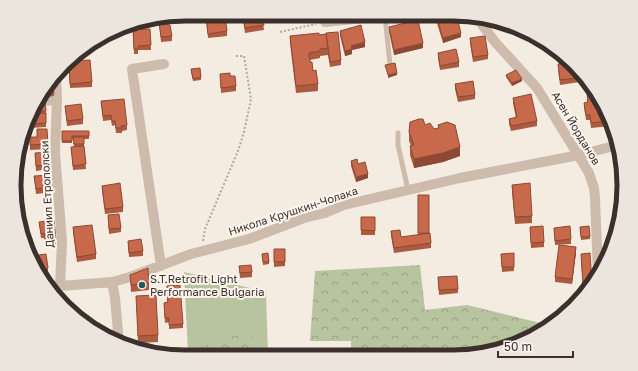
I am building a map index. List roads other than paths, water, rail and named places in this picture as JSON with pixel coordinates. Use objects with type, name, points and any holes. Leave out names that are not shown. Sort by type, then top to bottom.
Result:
[{"type":"street","points":[[325,22],[335,21]]},
{"type":"street","name":"Асен Йорданов","points":[[481,23],[495,42],[537,88],[590,173],[594,188],[598,263]]},
{"type":"street","points":[[161,266],[132,69],[164,64]]},
{"type":"street","name":"Даниил Етрополски","points":[[56,84],[55,153],[62,242],[60,286]]},
{"type":"street","points":[[45,101],[57,100]]},
{"type":"street","name":"Никола Крушкин-Чолака","points":[[56,287],[112,282],[130,277],[201,252],[249,239],[297,220],[325,213],[344,205],[460,178],[579,155],[612,147]]},
{"type":"street","points":[[112,282],[119,336]]},
{"type":"lane","points":[[386,21],[390,65]]},
{"type":"lane","points":[[398,133],[398,145],[408,191]]},
{"type":"place","name":"S.T.Retrofit Light Performance Bulgaria","points":[[142,285]]}]
